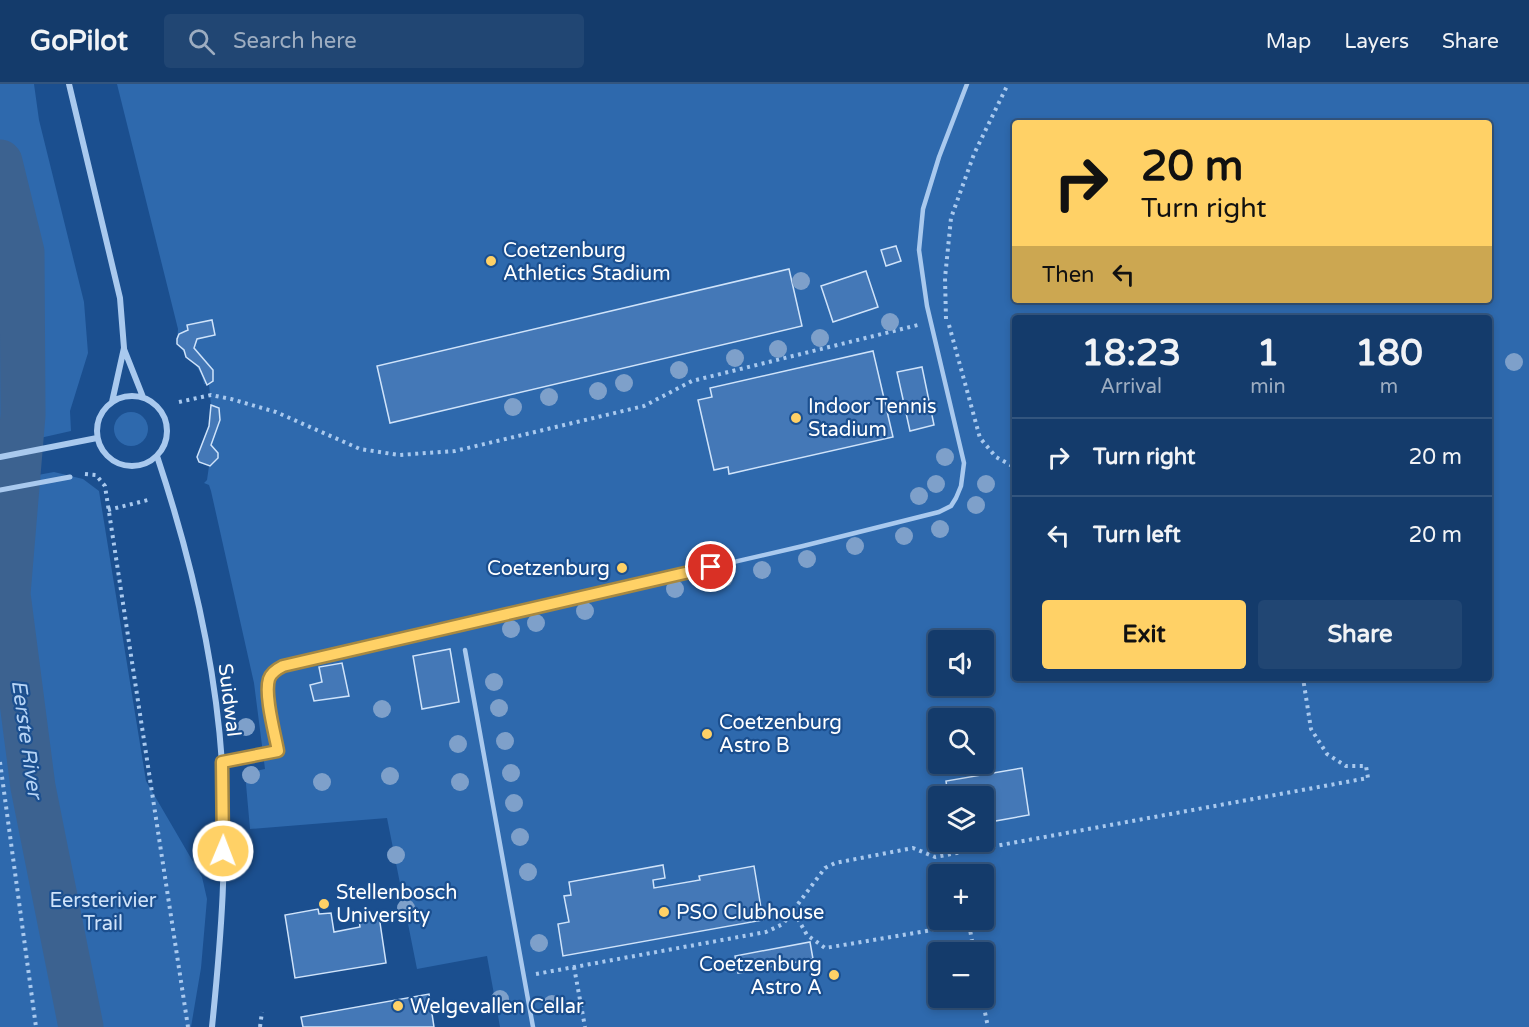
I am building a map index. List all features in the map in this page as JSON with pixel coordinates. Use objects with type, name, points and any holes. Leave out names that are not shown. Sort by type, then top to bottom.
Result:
[{"type":"street","points":[[69,84],[120,298],[124,348],[143,397]]},
{"type":"street","points":[[112,402],[124,348]]},
{"type":"street","points":[[131,395],[143,397],[154,403],[166,423],[167,435],[164,446],[157,456],[140,465],[121,465],[105,455],[97,438],[96,425],[100,414],[112,402],[131,395]]},
{"type":"street","points":[[0,457],[97,438]]},
{"type":"street","name":"Suidwal","points":[[157,456],[180,528],[195,587],[210,666],[222,762],[224,829],[222,918],[212,1027]]},
{"type":"street","points":[[0,490],[69,477]]},
{"type":"lane","points":[[222,762],[278,751],[268,692],[269,679],[276,670],[283,666],[814,543],[939,512],[951,506],[961,486],[963,452],[931,322],[919,250],[923,209],[939,157],[968,84]]},
{"type":"lane","points":[[465,650],[533,1027]]},
{"type":"path","points":[[1008,84],[974,154],[951,218],[945,278],[948,318],[980,438],[996,457],[1012,466]]},
{"type":"path","points":[[179,402],[211,395],[231,399],[276,412],[360,449],[399,455],[455,451],[644,406],[692,381],[948,318]]},
{"type":"path","points":[[82,465],[83,474]]},
{"type":"path","points":[[69,477],[83,474],[96,475],[105,486],[188,1027]]},
{"type":"path","points":[[108,510],[148,500]]},
{"type":"path","points":[[537,974],[766,932],[783,924],[825,868],[835,862],[913,848],[935,857],[1368,778],[1366,766],[1346,766],[1327,754],[1311,729],[1303,681]]},
{"type":"path","points":[[0,762],[36,1027]]},
{"type":"path","points":[[794,912],[807,935],[825,948],[969,924],[972,942]]},
{"type":"path","points":[[574,967],[585,1027]]},
{"type":"path","points":[[984,1008],[988,1027]]},
{"type":"path","points":[[260,1027],[262,1012]]},
{"type":"green space","points":[[0,84],[34,84],[39,120],[84,302],[88,353],[70,411],[71,431],[0,447]]},
{"type":"green space","name":"Coetzenburg","points":[[117,84],[1529,84],[1529,1027],[500,1027],[487,956],[417,969],[387,818],[250,829],[245,773],[265,769],[254,683],[211,491],[209,485],[204,483],[207,480],[209,466],[199,462],[197,457],[209,426],[211,405],[209,385],[204,384],[197,367],[177,344],[178,329]]},
{"type":"green space","points":[[131,412],[143,417],[148,429],[143,441],[131,446],[119,441],[114,429],[119,417]]},
{"type":"green space","name":"Eersterivier Trail","points":[[54,472],[83,479],[99,491],[146,781],[202,877],[207,899],[201,968],[191,1027],[0,1027],[0,482]]},
{"type":"building","points":[[896,246],[901,261],[886,266],[881,250]]},
{"type":"building","points":[[789,269],[802,326],[390,423],[377,366]]},
{"type":"building","points":[[866,271],[878,307],[833,322],[821,286]]},
{"type":"building","points":[[212,320],[215,335],[197,339],[194,348],[213,370],[213,381],[207,385],[199,367],[186,357],[184,350],[177,344],[177,339],[179,334],[188,330],[187,325]]},
{"type":"building","name":"Indoor Tennis Stadium","points":[[873,351],[893,437],[729,474],[728,467],[714,470],[698,400],[712,397],[710,388]]},
{"type":"building","points":[[922,367],[934,425],[910,431],[897,372]]},
{"type":"building","points":[[211,405],[219,408],[220,420],[211,445],[218,453],[218,458],[210,466],[199,462],[197,457],[209,426]]},
{"type":"building","points":[[450,649],[459,702],[422,709],[413,656]]},
{"type":"building","points":[[342,663],[349,696],[314,701],[310,685],[322,682],[319,667]]},
{"type":"building","points":[[1022,768],[1029,815],[994,821],[994,786],[947,786],[946,781]]},
{"type":"building","name":"PSO Clubhouse","points":[[663,865],[665,878],[653,880],[654,888],[700,880],[699,876],[754,866],[763,920],[563,956],[558,924],[569,922],[564,896],[571,895],[569,882]]},
{"type":"building","points":[[318,909],[319,914],[331,913],[334,932],[360,927],[359,919],[379,916],[386,963],[295,978],[285,915]]},
{"type":"building","points":[[810,942],[813,959],[738,973],[735,956]]},
{"type":"building","name":"Welgevallen Cellar","points":[[429,994],[434,1027],[303,1027],[301,1017]]},
{"type":"waterway","name":"Eerste River","points":[[0,162],[22,252],[23,415],[8,594],[33,787],[81,1027]]},
{"type":"place","name":"Coetzenburg Athletics Stadium","points":[[491,261]]},
{"type":"place","name":"Indoor Tennis Stadium","points":[[796,418]]},
{"type":"place","name":"Coetzenburg","points":[[622,568]]},
{"type":"place","name":"Coetzenburg Astro B","points":[[707,734]]},
{"type":"place","name":"Stellenbosch University","points":[[324,904]]},
{"type":"place","name":"PSO Clubhouse","points":[[664,912]]},
{"type":"place","name":"Coetzenburg Astro A","points":[[834,975]]},
{"type":"place","name":"Welgevallen Cellar","points":[[398,1006]]},
{"type":"route","points":[[223,851],[222,762],[278,751],[268,692],[269,679],[276,670],[283,666],[395,639],[711,567]]}]
